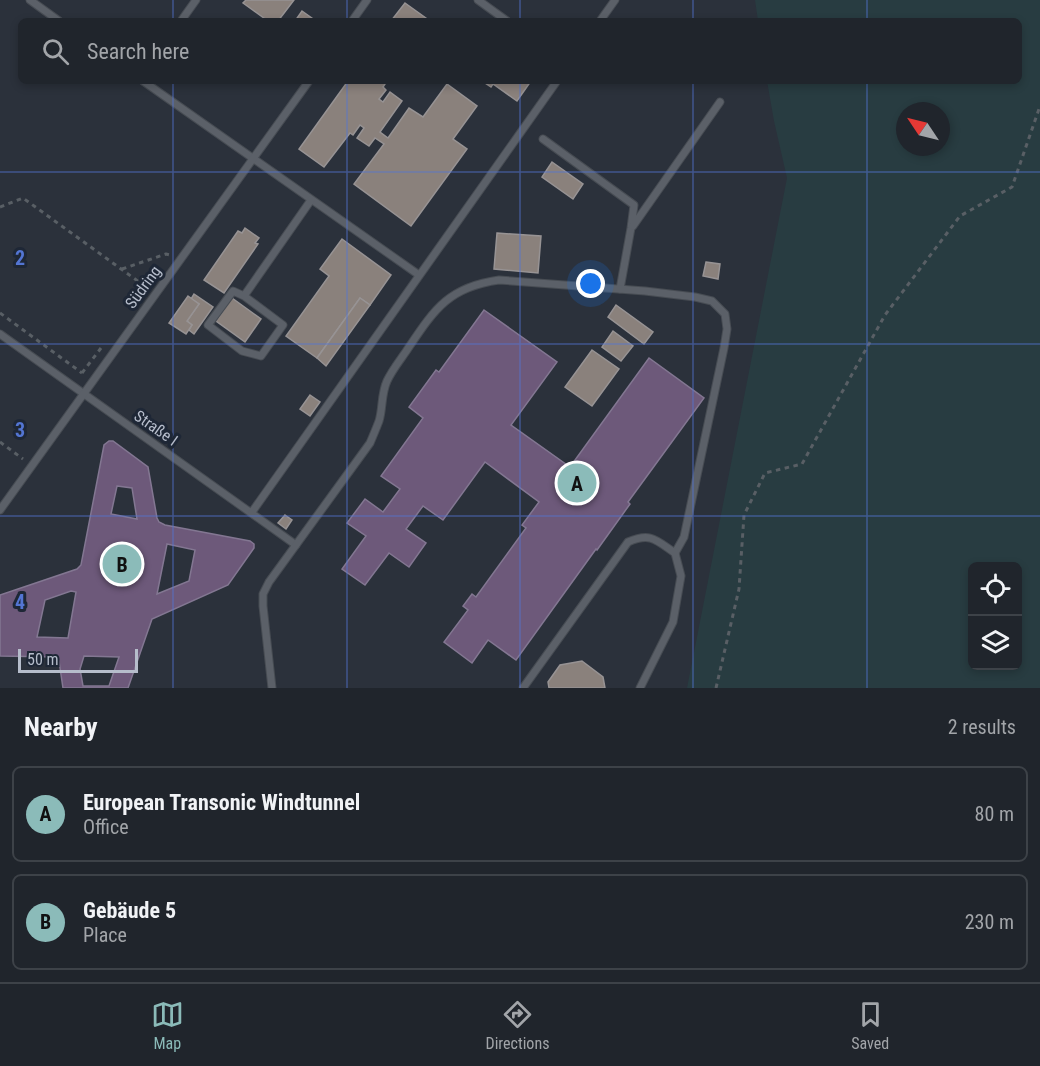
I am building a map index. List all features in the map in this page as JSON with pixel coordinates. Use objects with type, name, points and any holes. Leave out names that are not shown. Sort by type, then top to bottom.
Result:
[{"type":"lane","points":[[30,0],[55,18]]},
{"type":"lane","points":[[183,18],[196,0]]},
{"type":"lane","points":[[354,18],[368,0]]},
{"type":"lane","points":[[478,0],[503,18]]},
{"type":"lane","points":[[602,18],[615,0]]},
{"type":"lane","points":[[147,84],[419,275]]},
{"type":"lane","name":"Südring","points":[[0,510],[307,84]]},
{"type":"lane","points":[[252,512],[555,84]]},
{"type":"lane","points":[[631,228],[720,102]]},
{"type":"lane","points":[[543,139],[634,205],[620,289]]},
{"type":"lane","points":[[244,296],[311,200]]},
{"type":"lane","points":[[272,688],[263,606],[263,594],[269,582],[370,443],[379,420],[387,380],[436,309],[451,296],[485,282],[499,280],[695,297],[712,301],[725,314],[727,330],[724,348],[691,507],[684,537],[675,553]]},
{"type":"lane","points":[[233,291],[244,296],[283,325],[261,356],[242,351],[208,325],[233,291]]},
{"type":"lane","name":"Straße I","points":[[0,334],[296,545]]},
{"type":"lane","points":[[523,688],[628,542],[641,536],[655,539],[675,553],[681,576],[673,622],[640,688]]},
{"type":"path","points":[[716,688],[739,589],[744,515],[765,473],[802,464],[885,315],[960,216],[1012,187],[1040,106]]},
{"type":"path","points":[[0,207],[23,198],[146,287]]},
{"type":"path","points":[[122,268],[166,254],[170,255]]},
{"type":"path","points":[[0,313],[82,373]]},
{"type":"path","points":[[0,442],[32,465]]},
{"type":"green space","points":[[755,0],[1040,0],[1040,688],[687,688],[787,178],[768,84],[1022,84],[1022,18],[758,18]]},
{"type":"building: Offices","points":[[484,310],[557,362],[511,425],[570,467],[649,358],[704,398],[516,660],[488,640],[472,663],[444,642],[468,610],[463,606],[472,594],[476,597],[526,528],[522,525],[539,502],[485,462],[443,520],[423,506],[406,529],[426,543],[409,567],[389,553],[365,585],[342,569],[366,536],[347,523],[365,499],[383,512],[400,489],[381,476],[423,418],[409,407],[436,370],[439,372]]},
{"type":"building: Offices","points":[[113,441],[148,467],[159,522],[250,541],[254,544],[254,548],[228,585],[152,619],[128,688],[63,688],[59,661],[55,657],[0,656],[0,595],[77,569],[81,565],[104,445]],"holes":[[[117,486],[132,488],[137,519],[111,514]],[[167,544],[195,550],[189,581],[157,594]],[[71,591],[76,592],[68,638],[37,637],[45,600]],[[84,656],[119,657],[109,686],[83,686],[80,669]]]},
{"type":"building: Industry","points":[[246,0],[294,0],[280,18],[264,18],[243,3]]},
{"type":"building: Industry","points":[[405,3],[426,18],[393,18]]},
{"type":"building: Industry","points":[[302,11],[312,18],[297,18]]},
{"type":"building: Industry","points":[[346,84],[385,84],[383,87],[386,90],[379,99],[383,102],[390,92],[402,101],[380,132],[388,138],[409,108],[423,117],[447,84],[477,106],[453,139],[467,149],[411,226],[354,184],[384,144],[375,138],[369,146],[357,138],[364,128],[360,125],[353,135],[350,133],[324,167],[299,149]]},
{"type":"building: Industry","points":[[493,84],[529,84],[517,101]]},
{"type":"building: Industry","points":[[552,162],[583,184],[573,199],[542,177]]},
{"type":"building: Industry","points":[[245,228],[259,238],[255,243],[258,244],[224,293],[204,280],[238,231],[242,233]]},
{"type":"building: Industry","points":[[497,233],[541,236],[538,273],[494,269]]},
{"type":"building: Industry","points":[[342,239],[391,275],[370,305],[360,298],[317,358],[286,336],[329,276],[320,269]]},
{"type":"building: Industry","points":[[706,262],[720,264],[718,279],[703,276]]},
{"type":"building: Industry","points":[[194,294],[213,307],[194,334],[189,330],[192,325],[187,321],[199,304],[191,299]]},
{"type":"building: Industry","points":[[188,296],[199,304],[187,321],[192,325],[186,334],[169,323]]},
{"type":"building: Industry","points":[[232,298],[261,319],[245,342],[216,321]]},
{"type":"building: Industry","points":[[360,298],[370,305],[326,366],[317,358]]},
{"type":"building: Industry","points":[[616,305],[653,332],[644,344],[608,317]]},
{"type":"building: Industry","points":[[613,331],[633,346],[621,361],[602,347]]},
{"type":"building: Industry","points":[[592,350],[619,369],[592,406],[565,387]]},
{"type":"building: Industry","points":[[310,395],[320,402],[310,416],[300,409]]},
{"type":"building: Industry","points":[[285,515],[292,520],[286,529],[278,523]]},
{"type":"building: Industry","points":[[582,661],[603,677],[605,688],[549,688],[548,682],[560,665]]},
{"type":"place","name":"European Transonic Windtunnel","points":[[577,483]]},
{"type":"place","name":"Gebäude 5","points":[[122,564]]}]
